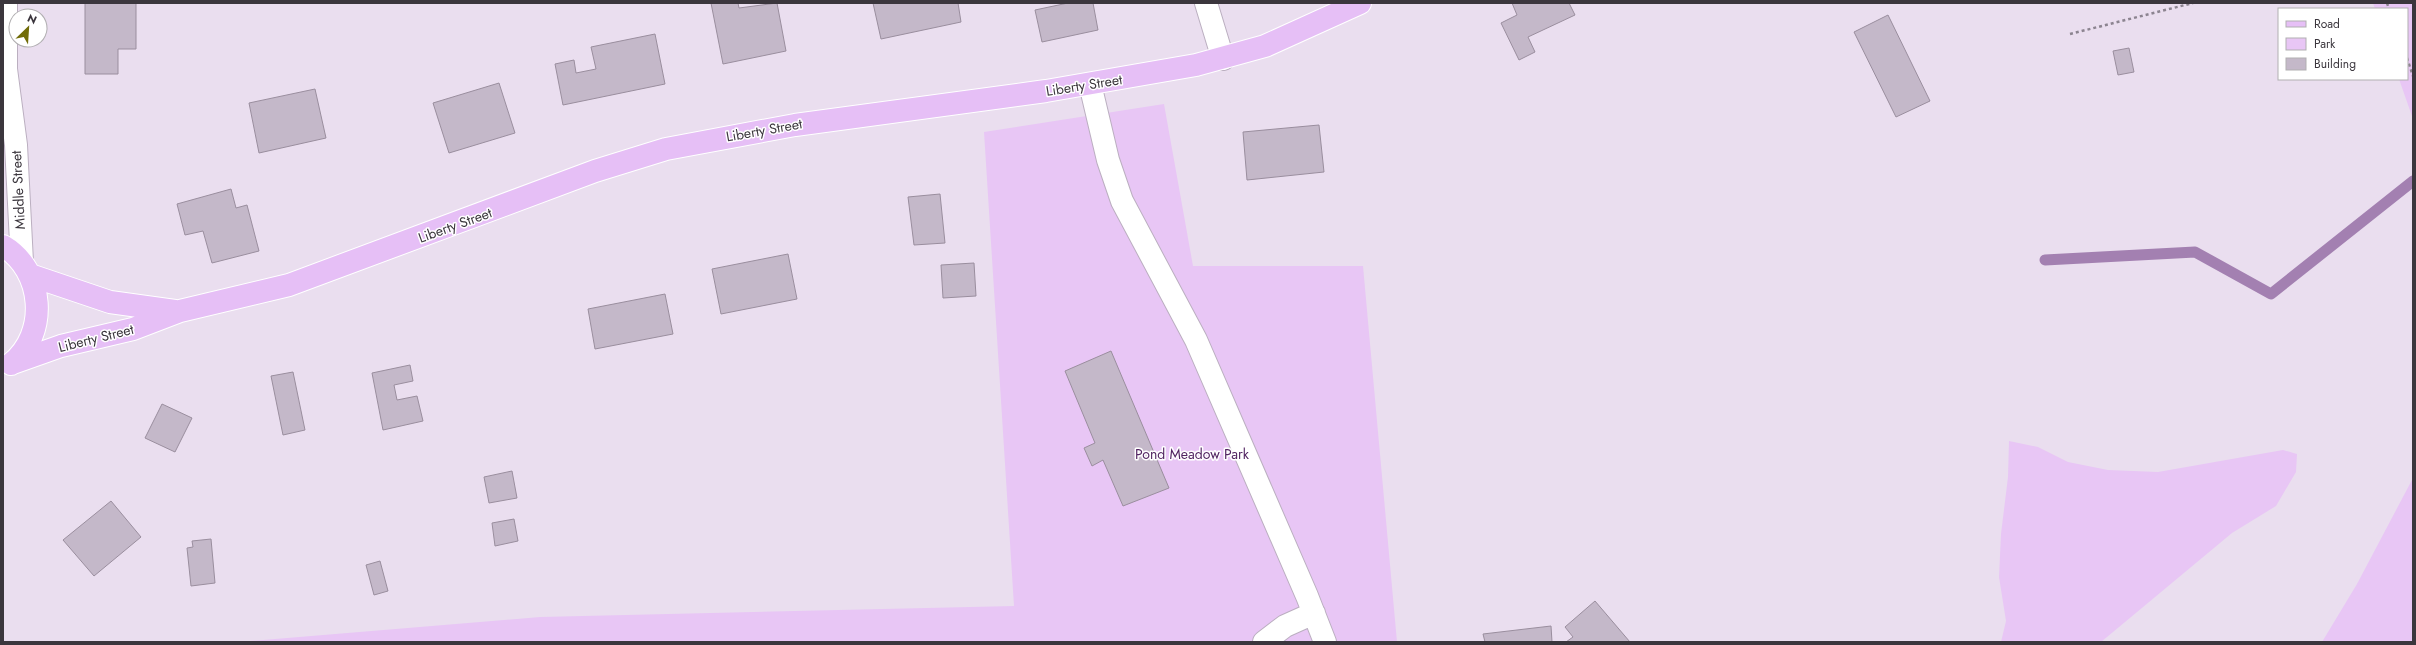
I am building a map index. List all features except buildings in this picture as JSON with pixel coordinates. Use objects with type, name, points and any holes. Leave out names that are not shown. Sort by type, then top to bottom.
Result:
[{"type":"main road","name":"Liberty Street","points":[[8,366],[61,346],[133,329],[180,311],[309,278],[595,171],[666,149],[743,133],[810,122],[1090,84],[1223,59],[1292,35],[1360,3]]},
{"type":"main road","points":[[3,246],[26,269],[37,298],[37,322],[28,344],[8,366]]},
{"type":"main road","name":"Liberty Street","points":[[26,269],[110,302],[180,311]]},
{"type":"street","name":"Middle Street","points":[[6,3],[4,75],[16,145],[26,269]]},
{"type":"street","points":[[1206,3],[1223,59]]},
{"type":"street","points":[[1090,84],[1108,160],[1122,201],[1186,318],[1314,613],[1325,642]]},
{"type":"street","points":[[1264,642],[1285,626],[1314,613]]},
{"type":"path","points":[[2070,34],[2193,3]]},
{"type":"path","points":[[2408,61],[2413,76]]},
{"type":"green space","points":[[2373,3],[2413,3],[2413,119],[2399,80],[2408,80],[2408,8],[2375,8]]},
{"type":"green space","name":"Pond Meadow Park","points":[[1164,104],[1193,266],[1363,266],[1397,642],[239,642],[540,617],[1014,606],[984,132]]},
{"type":"green space","points":[[2009,441],[2038,447],[2068,462],[2108,470],[2158,472],[2283,450],[2297,454],[2296,472],[2276,506],[2232,533],[2101,642],[2001,642],[2006,621],[1999,577],[2001,534],[2008,477]]},
{"type":"green space","points":[[2413,478],[2413,642],[2322,642],[2357,584]]},
{"type":"waterway","points":[[2045,260],[2195,252],[2271,294],[2413,181]]}]
